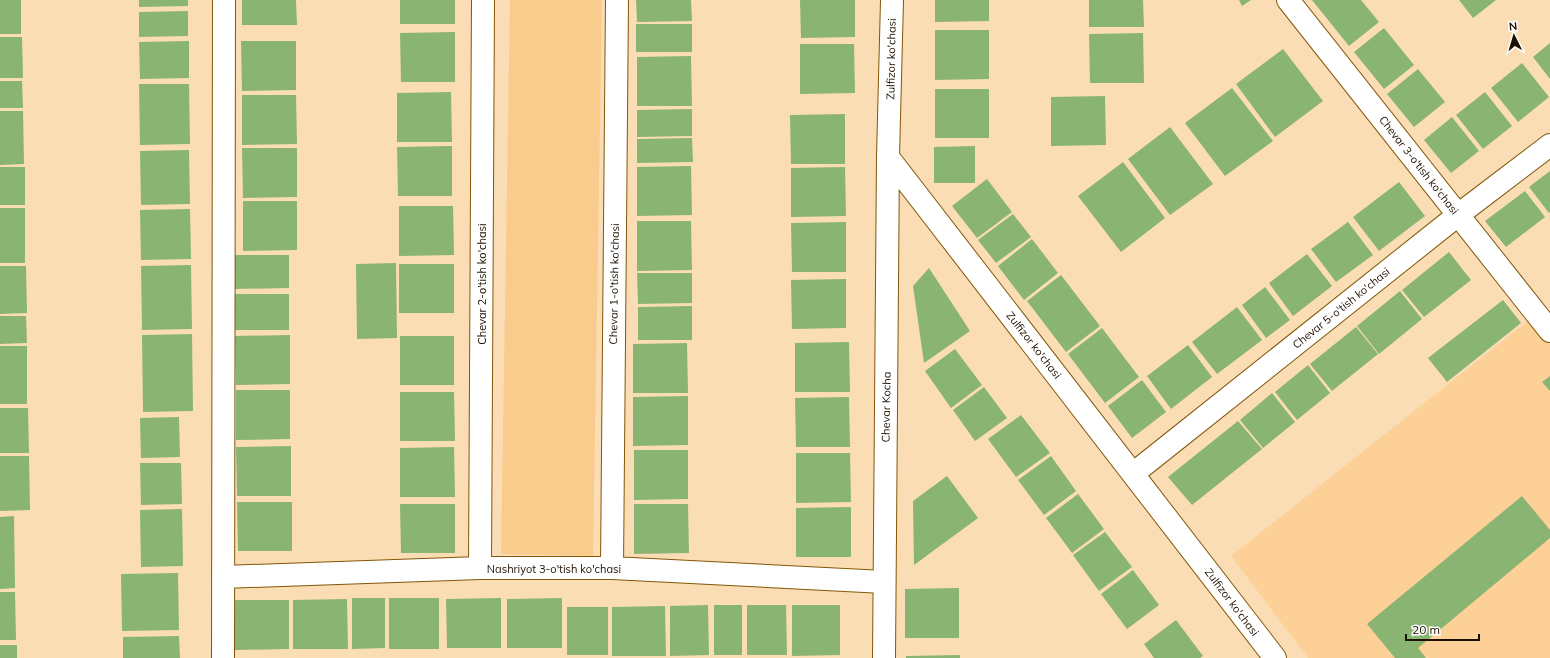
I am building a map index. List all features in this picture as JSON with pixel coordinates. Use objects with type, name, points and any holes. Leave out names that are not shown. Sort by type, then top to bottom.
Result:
[{"type":"street","points":[[223,658],[224,0]]},
{"type":"street","name":"Chevar 2-o'tish ko'chasi","points":[[480,568],[483,0]]},
{"type":"street","name":"Chevar 1-o'tish ko'chasi","points":[[612,568],[617,0]]},
{"type":"street","name":"Zulfizor ko'chasi","points":[[892,0],[888,157],[1134,473],[1275,658]]},
{"type":"street","name":"Chevar 3-o'tish ko'chasi","points":[[1288,0],[1550,331]]},
{"type":"street","name":"Chevar 5-o'tish ko'chasi","points":[[1134,473],[1458,215],[1550,145]]},
{"type":"street","name":"Chevar Kocha","points":[[884,658],[888,157]]},
{"type":"street","name":"Nashriyot 3-o'tish ko'chasi","points":[[223,577],[480,568],[612,568],[884,582]]},
{"type":"shaded area","points":[[510,0],[602,0],[593,556],[501,554]]},
{"type":"shaded area","points":[[1533,317],[1550,338],[1550,658],[1308,658],[1231,556]]},
{"type":"building","points":[[0,0],[21,0],[21,34],[0,34]]},
{"type":"building","points":[[139,0],[188,0],[188,6],[139,7]]},
{"type":"building","points":[[242,0],[296,0],[297,25],[242,25]]},
{"type":"building","points":[[400,0],[455,0],[455,24],[400,24]]},
{"type":"building","points":[[636,0],[691,0],[692,21],[637,22]]},
{"type":"building","points":[[800,0],[855,0],[855,37],[801,38]]},
{"type":"building","points":[[935,0],[989,0],[989,21],[935,22]]},
{"type":"building","points":[[1089,0],[1143,0],[1144,27],[1089,27]]},
{"type":"building","points":[[1239,0],[1251,0],[1242,6]]},
{"type":"building","points":[[1312,0],[1361,0],[1379,22],[1349,46]]},
{"type":"building","points":[[1459,0],[1496,0],[1473,18]]},
{"type":"building","points":[[188,11],[188,36],[139,37],[139,12]]},
{"type":"building","points":[[636,24],[692,24],[692,52],[636,52]]},
{"type":"building","points":[[1384,28],[1414,65],[1384,89],[1354,52]]},
{"type":"building","points":[[935,30],[989,30],[989,79],[935,80]]},
{"type":"building","points":[[455,32],[455,82],[401,82],[400,33]]},
{"type":"building","points":[[1143,33],[1144,83],[1090,83],[1089,34]]},
{"type":"building","points":[[0,37],[22,37],[23,78],[0,78]]},
{"type":"building","points":[[189,41],[189,78],[140,79],[139,42]]},
{"type":"building","points":[[241,41],[296,41],[296,90],[242,91]]},
{"type":"building","points":[[1550,43],[1550,79],[1533,57]]},
{"type":"building","points":[[800,44],[854,44],[855,93],[800,94]]},
{"type":"building","points":[[1283,49],[1323,101],[1275,137],[1236,84]]},
{"type":"building","points":[[691,56],[692,106],[637,106],[637,57]]},
{"type":"building","points":[[1522,63],[1549,97],[1518,122],[1491,88]]},
{"type":"building","points":[[1418,69],[1445,102],[1414,127],[1387,94]]},
{"type":"building","points":[[0,81],[22,81],[23,108],[0,108]]},
{"type":"building","points":[[139,84],[189,84],[190,144],[140,145]]},
{"type":"building","points":[[1232,88],[1273,141],[1225,176],[1185,123]]},
{"type":"building","points":[[935,89],[989,89],[989,138],[935,138]]},
{"type":"building","points":[[451,92],[452,142],[397,142],[397,93]]},
{"type":"building","points":[[1485,92],[1512,126],[1483,149],[1456,115]]},
{"type":"building","points":[[242,95],[296,95],[297,144],[242,145]]},
{"type":"building","points":[[1105,96],[1106,145],[1051,146],[1051,97]]},
{"type":"building","points":[[692,109],[692,136],[637,137],[637,110]]},
{"type":"building","points":[[0,111],[23,111],[24,164],[0,165]]},
{"type":"building","points":[[845,114],[845,164],[791,164],[790,115]]},
{"type":"building","points":[[1452,117],[1479,151],[1451,173],[1424,140]]},
{"type":"building","points":[[1170,127],[1213,184],[1170,215],[1128,159]]},
{"type":"building","points":[[692,138],[693,162],[637,163],[637,139]]},
{"type":"building","points":[[452,146],[452,196],[398,196],[397,147]]},
{"type":"building","points":[[975,146],[975,183],[934,183],[934,147]]},
{"type":"building","points":[[242,148],[297,148],[297,197],[243,198]]},
{"type":"building","points":[[189,150],[190,204],[141,205],[140,151]]},
{"type":"building","points":[[1123,162],[1165,218],[1121,252],[1078,196]]},
{"type":"building","points":[[691,166],[692,215],[637,216],[637,167]]},
{"type":"building","points":[[0,167],[25,167],[25,205],[0,205]]},
{"type":"building","points":[[845,167],[846,216],[791,217],[791,168]]},
{"type":"building","points":[[1550,171],[1550,212],[1549,213],[1529,187]]},
{"type":"building","points":[[987,179],[1012,212],[977,238],[952,206]]},
{"type":"building","points":[[1399,182],[1425,216],[1379,251],[1353,217]]},
{"type":"building","points":[[1525,191],[1545,217],[1506,247],[1485,221]]},
{"type":"building","points":[[243,201],[297,201],[297,250],[243,251]]},
{"type":"building","points":[[399,206],[453,206],[454,255],[399,256]]},
{"type":"building","points":[[0,208],[25,208],[25,263],[0,263]]},
{"type":"building","points":[[190,209],[191,259],[141,260],[140,210]]},
{"type":"building","points":[[1013,214],[1031,237],[996,263],[978,240]]},
{"type":"building","points":[[637,221],[691,221],[692,270],[637,271]]},
{"type":"building","points":[[846,222],[846,272],[792,272],[791,223]]},
{"type":"building","points":[[1348,222],[1373,255],[1336,282],[1311,249]]},
{"type":"building","points":[[1032,239],[1058,273],[1024,300],[998,266]]},
{"type":"building","points":[[1449,252],[1471,280],[1424,317],[1402,290]]},
{"type":"building","points":[[1307,254],[1332,286],[1293,316],[1269,283]]},
{"type":"building","points":[[234,255],[289,255],[289,288],[235,289]]},
{"type":"building","points":[[396,263],[397,338],[357,339],[356,264]]},
{"type":"building","points":[[399,264],[454,264],[454,313],[399,313]]},
{"type":"building","points":[[191,265],[192,329],[142,330],[141,266]]},
{"type":"building","points":[[0,266],[26,266],[27,313],[0,314]]},
{"type":"building","points":[[929,268],[970,331],[924,363],[913,286]]},
{"type":"building","points":[[637,273],[692,273],[692,303],[638,304]]},
{"type":"building","points":[[1061,275],[1100,326],[1066,352],[1027,301]]},
{"type":"building","points":[[846,279],[846,328],[792,329],[791,280]]},
{"type":"building","points":[[1265,287],[1290,320],[1266,338],[1242,305]]},
{"type":"building","points":[[1400,291],[1422,319],[1379,354],[1357,326]]},
{"type":"building","points":[[235,294],[289,294],[289,330],[235,330]]},
{"type":"building","points":[[1503,300],[1521,323],[1447,382],[1428,358]]},
{"type":"building","points":[[692,306],[692,340],[638,340],[638,307]]},
{"type":"building","points":[[1237,307],[1262,340],[1217,374],[1192,342]]},
{"type":"building","points":[[0,316],[26,316],[27,343],[0,344]]},
{"type":"building","points":[[1356,327],[1378,354],[1332,391],[1310,364]]},
{"type":"building","points":[[1102,328],[1139,377],[1105,403],[1068,354]]},
{"type":"building","points":[[192,334],[193,411],[143,412],[142,335]]},
{"type":"building","points":[[290,335],[290,384],[236,385],[235,336]]},
{"type":"building","points":[[400,336],[454,336],[454,385],[400,385]]},
{"type":"building","points":[[849,342],[850,392],[795,392],[795,343]]},
{"type":"building","points":[[687,343],[688,393],[633,393],[633,344]]},
{"type":"building","points":[[1188,345],[1212,377],[1171,409],[1147,376]]},
{"type":"building","points":[[0,346],[27,346],[27,404],[0,404]]},
{"type":"building","points":[[955,349],[982,385],[951,408],[925,371]]},
{"type":"building","points":[[1308,365],[1330,393],[1297,420],[1275,392]]},
{"type":"building","points":[[1550,376],[1550,391],[1542,382]]},
{"type":"building","points":[[1142,380],[1166,412],[1132,438],[1108,406]]},
{"type":"building","points":[[984,387],[1007,418],[975,441],[953,410]]},
{"type":"building","points":[[236,390],[290,390],[290,439],[236,440]]},
{"type":"building","points":[[400,392],[454,392],[455,441],[400,441]]},
{"type":"building","points":[[1272,393],[1295,422],[1263,448],[1240,420]]},
{"type":"building","points":[[688,396],[688,445],[633,446],[633,397]]},
{"type":"building","points":[[849,397],[850,447],[796,447],[795,398]]},
{"type":"building","points":[[0,408],[28,408],[29,453],[0,453]]},
{"type":"building","points":[[1021,415],[1050,453],[1016,477],[988,439]]},
{"type":"building","points":[[179,417],[180,457],[141,458],[140,418]]},
{"type":"building","points":[[1238,421],[1262,449],[1192,505],[1168,477]]},
{"type":"building","points":[[291,446],[291,496],[237,496],[236,447]]},
{"type":"building","points":[[454,447],[455,497],[400,497],[400,448]]},
{"type":"building","points":[[634,450],[688,450],[688,499],[634,500]]},
{"type":"building","points":[[796,453],[850,453],[851,502],[796,503]]},
{"type":"building","points":[[0,456],[29,456],[30,510],[0,511]]},
{"type":"building","points":[[1051,456],[1076,491],[1044,515],[1018,480]]},
{"type":"building","points":[[140,463],[181,463],[182,504],[141,505]]},
{"type":"building","points":[[947,476],[978,518],[914,565],[913,501]]},
{"type":"building","points":[[1078,494],[1104,529],[1072,553],[1046,518]]},
{"type":"building","points":[[1522,496],[1550,530],[1550,538],[1418,648],[1426,658],[1395,658],[1367,624]]},
{"type":"building","points":[[237,502],[292,502],[292,551],[238,551]]},
{"type":"building","points":[[400,504],[455,504],[455,553],[401,553]]},
{"type":"building","points":[[634,504],[688,504],[689,553],[634,554]]},
{"type":"building","points":[[851,507],[851,557],[796,557],[796,508]]},
{"type":"building","points":[[182,509],[183,566],[141,567],[140,510]]},
{"type":"building","points":[[14,516],[15,588],[0,589],[0,517]]},
{"type":"building","points":[[1105,532],[1132,567],[1099,591],[1073,555]]},
{"type":"building","points":[[1133,570],[1159,605],[1127,629],[1101,594]]},
{"type":"building","points":[[178,573],[179,630],[122,631],[121,574]]},
{"type":"building","points":[[959,588],[959,638],[905,638],[905,589]]},
{"type":"building","points":[[0,592],[15,592],[16,640],[0,640]]},
{"type":"building","points":[[352,598],[385,598],[385,648],[352,649]]},
{"type":"building","points":[[389,598],[439,598],[439,649],[389,649]]},
{"type":"building","points":[[501,598],[501,648],[447,648],[446,599]]},
{"type":"building","points":[[562,598],[562,648],[507,648],[507,599]]},
{"type":"building","points":[[347,599],[348,649],[293,649],[293,600]]},
{"type":"building","points":[[235,600],[289,600],[289,649],[235,650]]},
{"type":"building","points":[[708,605],[709,655],[670,656],[670,606]]},
{"type":"building","points":[[714,605],[742,605],[742,655],[714,655]]},
{"type":"building","points":[[747,605],[786,605],[787,655],[747,655]]},
{"type":"building","points":[[792,605],[840,605],[840,655],[792,656]]},
{"type":"building","points":[[665,606],[666,656],[612,656],[612,607]]},
{"type":"building","points":[[567,607],[608,607],[608,655],[567,655]]},
{"type":"building","points":[[1176,620],[1203,656],[1200,658],[1154,658],[1144,644]]},
{"type":"building","points":[[179,636],[180,658],[123,658],[123,637]]},
{"type":"building","points":[[0,645],[17,645],[17,658],[0,658]]},
{"type":"building","points":[[960,655],[960,658],[906,658],[906,656]]}]
